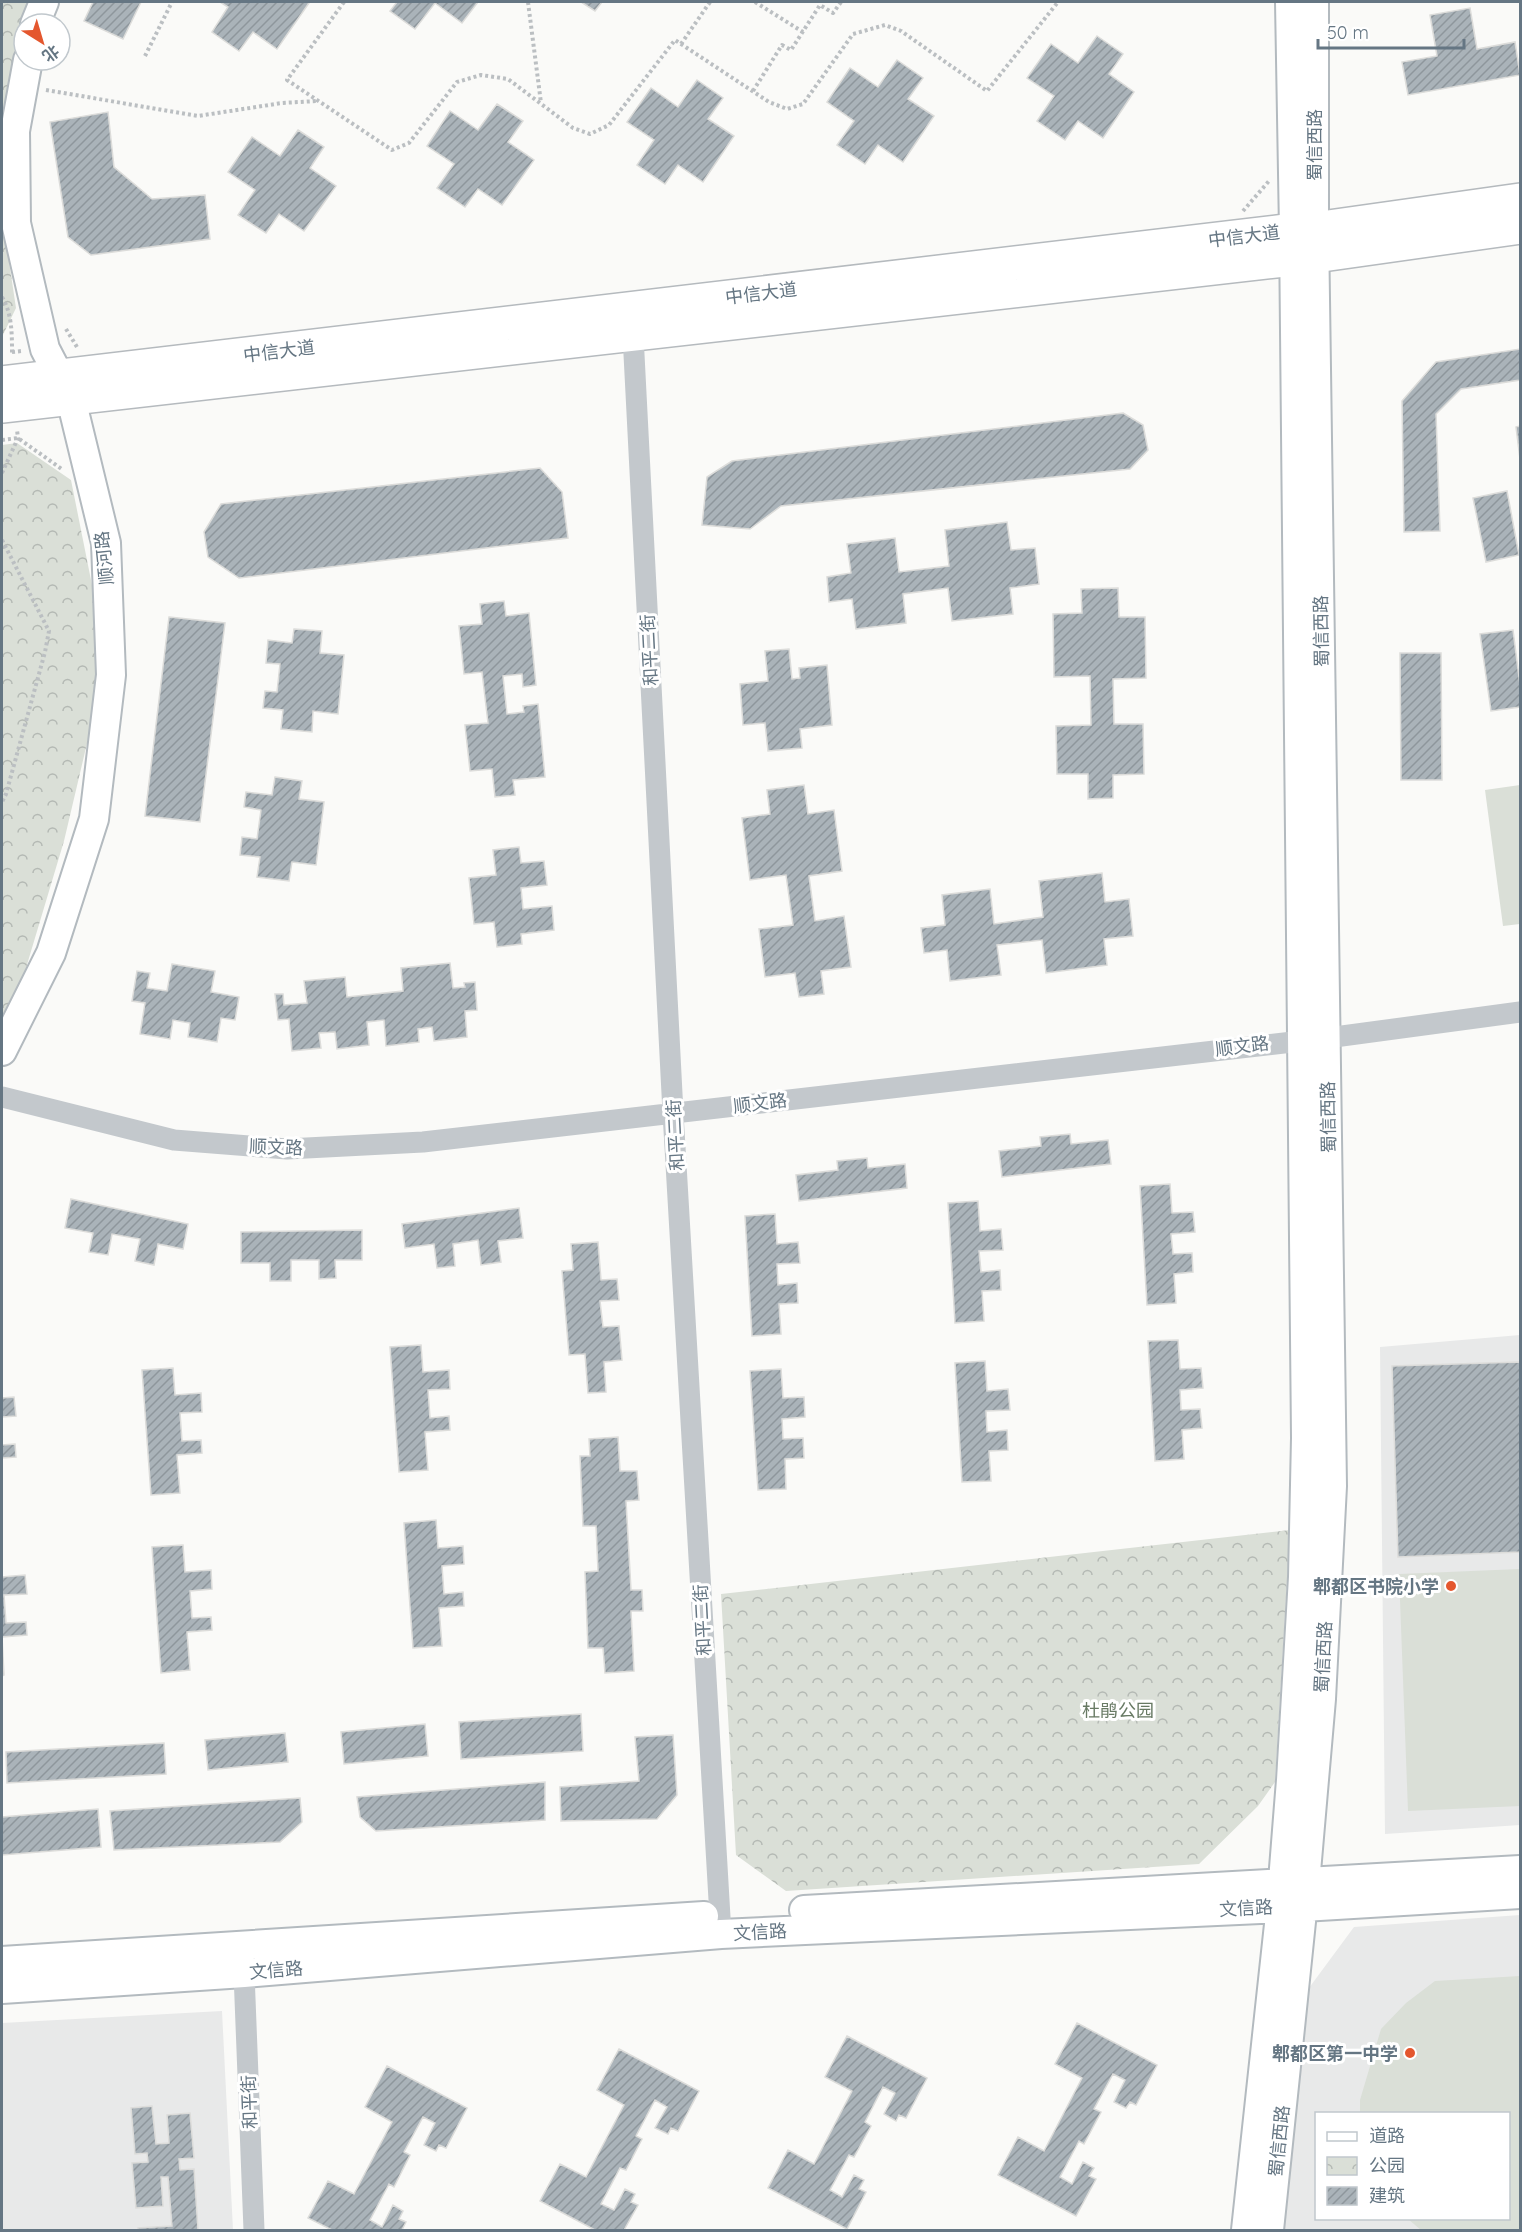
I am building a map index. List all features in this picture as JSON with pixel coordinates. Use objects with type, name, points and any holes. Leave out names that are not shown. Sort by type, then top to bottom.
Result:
[{"type":"main road","name":"中信大道","points":[[2,383],[66,388],[633,335],[1305,243],[1521,200]]},
{"type":"main road","name":"中信大道","points":[[2,406],[66,388],[1305,243],[1521,227]]},
{"type":"street","name":"蜀信西路","points":[[1246,2230],[1321,1699],[1332,1486],[1315,1039],[1305,243],[1290,2]]},
{"type":"street","name":"蜀信西路","points":[[1305,243],[1314,2]]},
{"type":"street","name":"顺河路","points":[[2,1051],[51,953],[94,819],[111,675],[105,543],[66,388],[45,349],[16,223],[15,131],[26,72]]},
{"type":"street","name":"和平二街","points":[[633,335],[720,1925]]},
{"type":"street","name":"顺文路","points":[[2,1097],[174,1140],[287,1149],[423,1142],[1315,1039],[1521,1012]]},
{"type":"street","points":[[1293,1895],[1521,1870]]},
{"type":"street","name":"文信路","points":[[2,1989],[244,1973],[720,1925],[1293,1895],[1521,1893]]},
{"type":"street","name":"蜀信西路","points":[[1269,2230],[1293,1895]]},
{"type":"street","points":[[2,1961],[720,1925]]},
{"type":"street","name":"和平街","points":[[244,1973],[255,2230]]},
{"type":"path","points":[[145,56],[172,2]]},
{"type":"path","points":[[344,2],[287,80],[392,150],[409,143],[457,82],[481,75],[508,79],[573,128],[590,134],[609,125],[675,40],[769,102],[786,109],[803,104],[853,34],[885,25],[901,31],[987,91],[1058,2]]},
{"type":"path","points":[[528,2],[541,104]]},
{"type":"path","points":[[681,44],[710,2]]},
{"type":"path","points":[[755,2],[803,32]]},
{"type":"path","points":[[753,91],[782,45],[791,50],[820,5],[833,14],[841,2]]},
{"type":"path","points":[[42,90],[198,116],[318,100]]},
{"type":"path","points":[[1236,219],[1274,175]]},
{"type":"path","points":[[2,440],[18,438],[64,471]]},
{"type":"path","points":[[2,540],[49,631],[9,783],[2,801]]},
{"type":"shaded area","name":"郫都区书院小学","points":[[1520,1335],[1520,1825],[1385,1834],[1380,1347]]},
{"type":"shaded area","name":"郫都区第一中学","points":[[1520,1915],[1520,2230],[1281,2230],[1306,1992],[1354,1927]]},
{"type":"shaded area","points":[[222,2011],[233,2230],[2,2230],[2,2023]]},
{"type":"green space","points":[[2,2],[34,2],[29,12],[12,12],[12,72],[16,72],[2,171]]},
{"type":"green space","points":[[2,215],[16,308],[2,337]]},
{"type":"green space","points":[[17,443],[71,480],[94,595],[97,701],[64,841],[23,978],[2,1019],[2,445]]},
{"type":"green space","points":[[1520,785],[1520,924],[1503,926],[1485,790]]},
{"type":"green space","name":"杜鹃公园","points":[[1290,1530],[1275,1782],[1258,1806],[1199,1864],[786,1891],[736,1855],[721,1594]]},
{"type":"green space","points":[[1520,1569],[1520,1806],[1408,1811],[1399,1574]]},
{"type":"green space","points":[[1520,1976],[1520,2230],[1421,2230],[1409,2220],[1510,2220],[1510,2112],[1360,2112],[1360,2100],[1381,2029],[1406,2003],[1435,1981]]},
{"type":"building","points":[[93,2],[141,2],[123,39],[84,21]]},
{"type":"building","points":[[220,2],[309,3],[277,49],[253,32],[239,51],[212,32],[228,7]]},
{"type":"building","points":[[397,2],[478,2],[462,23],[435,3],[415,29],[390,11]]},
{"type":"building","points":[[581,2],[602,2],[595,11]]},
{"type":"building","points":[[1470,8],[1477,49],[1515,42],[1520,75],[1408,95],[1402,62],[1437,56],[1430,15]]},
{"type":"building","points":[[1097,36],[1123,54],[1109,74],[1134,92],[1103,138],[1078,121],[1065,140],[1037,121],[1054,96],[1027,78],[1051,44],[1078,63]]},
{"type":"building","points":[[897,60],[923,78],[908,99],[934,116],[903,162],[878,145],[865,164],[837,145],[854,121],[827,102],[850,68],[878,87]]},
{"type":"building","points":[[697,80],[723,98],[708,119],[734,136],[703,182],[678,165],[665,184],[637,165],[654,140],[627,122],[651,88],[678,107]]},
{"type":"building","points":[[497,104],[523,121],[508,142],[534,160],[502,205],[478,189],[465,207],[437,188],[454,164],[427,146],[450,111],[478,130]]},
{"type":"building","points":[[108,112],[114,167],[152,199],[205,195],[210,239],[91,255],[68,237],[50,122]]},
{"type":"building","points":[[298,130],[324,147],[310,168],[336,186],[304,231],[279,214],[266,233],[238,215],[255,190],[228,172],[252,137],[280,156]]},
{"type":"building","points":[[1520,349],[1520,380],[1461,389],[1436,414],[1440,531],[1404,532],[1402,401],[1436,362]]},
{"type":"building","points":[[1123,413],[1143,425],[1148,450],[1130,469],[781,506],[750,529],[702,525],[707,477],[732,461]]},
{"type":"building","points":[[1520,426],[1520,459],[1516,427]]},
{"type":"building","points":[[540,468],[562,492],[568,538],[239,578],[208,557],[204,532],[221,504]]},
{"type":"building","points":[[1507,491],[1519,555],[1486,562],[1473,498]]},
{"type":"building","points":[[1007,522],[1011,550],[1035,548],[1039,584],[1010,588],[1013,614],[952,621],[948,588],[903,594],[906,623],[856,629],[852,599],[829,602],[827,577],[851,573],[847,544],[895,538],[899,572],[949,566],[945,530]]},
{"type":"building","points":[[1118,588],[1119,617],[1145,617],[1146,678],[1113,679],[1114,724],[1143,724],[1144,774],[1113,775],[1113,798],[1088,799],[1088,774],[1057,774],[1056,726],[1091,725],[1090,676],[1054,677],[1053,614],[1082,613],[1081,589]]},
{"type":"building","points":[[504,601],[506,616],[529,613],[536,685],[523,687],[522,674],[503,676],[507,714],[524,712],[523,706],[538,704],[545,777],[513,780],[515,795],[495,797],[492,769],[470,771],[465,725],[488,723],[482,672],[464,674],[459,626],[482,624],[480,604]]},
{"type":"building","points":[[169,617],[225,623],[200,822],[145,816]]},
{"type":"building","points":[[294,629],[322,631],[320,653],[344,655],[338,714],[313,711],[312,732],[281,729],[283,710],[263,708],[265,691],[277,692],[280,664],[266,663],[268,640],[292,643]]},
{"type":"building","points":[[1513,630],[1520,685],[1520,707],[1491,711],[1480,634]]},
{"type":"building","points":[[789,649],[792,679],[800,678],[799,668],[827,665],[832,725],[800,729],[802,748],[768,751],[765,723],[743,725],[740,684],[768,681],[765,651]]},
{"type":"building","points":[[1400,653],[1441,653],[1442,780],[1401,780]]},
{"type":"building","points":[[275,777],[302,781],[299,799],[324,802],[316,865],[292,862],[289,881],[257,877],[260,857],[240,855],[242,837],[257,839],[261,810],[244,807],[246,792],[272,795]]},
{"type":"building","points":[[804,785],[808,814],[834,810],[842,871],[809,876],[815,921],[844,916],[851,967],[821,971],[824,994],[799,997],[795,973],[765,977],[759,929],[793,925],[786,875],[750,880],[742,818],[770,814],[767,790]]},
{"type":"building","points":[[519,847],[521,863],[544,861],[547,885],[521,888],[523,909],[552,906],[554,930],[521,934],[522,944],[497,947],[494,922],[474,924],[469,878],[496,875],[493,850]]},
{"type":"building","points":[[1102,873],[1105,902],[1129,899],[1133,936],[1104,939],[1107,965],[1046,973],[1042,940],[997,945],[1001,975],[950,981],[947,950],[924,953],[921,928],[945,925],[942,895],[990,889],[994,924],[1043,917],[1039,881]]},
{"type":"building","points":[[450,963],[453,988],[465,987],[464,983],[475,982],[477,1010],[465,1011],[467,1037],[434,1041],[432,1027],[418,1029],[419,1042],[386,1046],[384,1020],[367,1022],[369,1045],[337,1049],[335,1032],[319,1033],[321,1048],[292,1051],[289,1019],[278,1020],[275,994],[283,994],[284,1005],[307,1003],[304,981],[345,977],[347,997],[403,991],[401,968]]},
{"type":"building","points":[[172,964],[215,971],[211,992],[239,997],[235,1020],[221,1018],[217,1042],[188,1037],[190,1023],[173,1020],[170,1039],[140,1034],[145,1003],[132,1001],[137,971],[150,973],[147,988],[167,991]]},
{"type":"building","points":[[1070,1134],[1071,1144],[1108,1140],[1111,1164],[1002,1177],[999,1151],[1041,1146],[1040,1137]]},
{"type":"building","points":[[867,1158],[868,1168],[905,1164],[907,1188],[799,1201],[796,1175],[838,1170],[837,1161]]},
{"type":"building","points":[[1170,1184],[1172,1213],[1193,1212],[1195,1232],[1171,1234],[1173,1254],[1192,1253],[1193,1272],[1174,1274],[1176,1303],[1147,1305],[1140,1186]]},
{"type":"building","points":[[71,1199],[188,1224],[183,1249],[158,1244],[154,1265],[135,1261],[140,1239],[112,1234],[108,1255],[89,1252],[93,1233],[65,1228]]},
{"type":"building","points":[[978,1201],[980,1231],[1001,1229],[1003,1250],[979,1251],[981,1272],[1000,1270],[1001,1290],[982,1291],[984,1321],[955,1323],[948,1203]]},
{"type":"building","points":[[519,1208],[523,1238],[498,1241],[501,1262],[481,1265],[478,1240],[453,1244],[455,1266],[437,1268],[434,1244],[405,1248],[402,1224]]},
{"type":"building","points":[[775,1214],[777,1244],[798,1242],[800,1263],[777,1264],[778,1285],[797,1283],[798,1303],[779,1304],[781,1334],[752,1336],[745,1216]]},
{"type":"building","points":[[362,1230],[362,1260],[335,1260],[336,1278],[319,1279],[319,1260],[291,1260],[291,1281],[270,1281],[270,1263],[241,1263],[241,1232]]},
{"type":"building","points":[[598,1242],[601,1280],[617,1279],[619,1300],[600,1301],[603,1327],[619,1326],[622,1360],[604,1362],[606,1392],[588,1393],[585,1354],[569,1355],[562,1271],[573,1270],[571,1244]]},
{"type":"building","points":[[1178,1340],[1180,1369],[1201,1368],[1203,1388],[1180,1390],[1181,1410],[1200,1409],[1202,1428],[1182,1430],[1184,1459],[1155,1461],[1148,1341]]},
{"type":"building","points":[[421,1345],[423,1372],[449,1370],[450,1389],[428,1390],[430,1418],[449,1416],[450,1430],[425,1432],[428,1470],[399,1472],[390,1347]]},
{"type":"building","points":[[985,1361],[987,1391],[1008,1389],[1010,1410],[986,1411],[987,1432],[1007,1430],[1008,1450],[989,1451],[991,1481],[962,1482],[955,1363]]},
{"type":"building","points":[[1520,1362],[1520,1552],[1398,1557],[1392,1366]]},
{"type":"building","points":[[173,1368],[175,1395],[201,1393],[202,1412],[180,1413],[182,1441],[201,1440],[202,1453],[177,1455],[180,1493],[151,1495],[142,1370]]},
{"type":"building","points":[[781,1369],[783,1398],[804,1397],[805,1417],[782,1419],[783,1439],[803,1438],[804,1458],[785,1459],[786,1489],[758,1490],[750,1371]]},
{"type":"building","points":[[14,1397],[16,1416],[2,1417],[2,1398]]},
{"type":"building","points":[[618,1437],[620,1471],[637,1471],[639,1500],[626,1501],[631,1590],[642,1590],[643,1611],[631,1611],[634,1671],[605,1673],[603,1648],[588,1648],[585,1572],[598,1571],[596,1526],[583,1526],[580,1456],[590,1456],[589,1439]]},
{"type":"building","points":[[15,1444],[16,1457],[2,1458],[2,1445]]},
{"type":"building","points":[[436,1520],[438,1548],[463,1546],[464,1564],[442,1566],[444,1594],[463,1592],[464,1606],[439,1608],[442,1646],[413,1648],[404,1523]]},
{"type":"building","points":[[183,1545],[185,1572],[211,1570],[212,1589],[190,1591],[192,1618],[211,1617],[212,1630],[187,1632],[190,1670],[161,1673],[152,1547]]},
{"type":"building","points":[[25,1575],[27,1594],[4,1595],[6,1623],[26,1622],[27,1635],[2,1637],[2,1577]]},
{"type":"building","points":[[2,1637],[4,1675],[2,1676]]},
{"type":"building","points":[[581,1714],[583,1751],[461,1759],[459,1722]]},
{"type":"building","points":[[425,1724],[428,1756],[344,1764],[341,1732]]},
{"type":"building","points":[[285,1733],[288,1762],[208,1770],[205,1740]]},
{"type":"building","points":[[673,1735],[677,1795],[657,1819],[561,1821],[560,1787],[639,1781],[635,1737]]},
{"type":"building","points":[[164,1743],[166,1774],[7,1783],[6,1752]]},
{"type":"building","points":[[545,1782],[545,1820],[376,1831],[360,1817],[357,1797]]},
{"type":"building","points":[[300,1798],[302,1822],[280,1842],[114,1850],[110,1811]]},
{"type":"building","points":[[98,1809],[101,1847],[2,1855],[2,1817]]},
{"type":"building","points":[[1077,2023],[1157,2065],[1136,2105],[1130,2102],[1126,2108],[1114,2102],[1125,2080],[1113,2074],[1094,2109],[1101,2112],[1084,2144],[1079,2141],[1060,2177],[1072,2184],[1083,2162],[1094,2168],[1089,2176],[1096,2179],[1076,2216],[998,2175],[1018,2137],[1044,2151],[1082,2078],[1055,2064]]},
{"type":"building","points":[[847,2036],[927,2078],[906,2118],[899,2115],[896,2121],[884,2114],[895,2093],[883,2087],[865,2122],[871,2126],[854,2157],[849,2155],[830,2190],[842,2197],[854,2175],[864,2180],[859,2189],[866,2192],[847,2229],[768,2188],[788,2150],[814,2164],[852,2091],[825,2077]]},
{"type":"building","points":[[619,2049],[699,2091],[678,2131],[671,2128],[668,2134],[655,2128],[667,2107],[655,2100],[636,2136],[642,2139],[626,2170],[620,2168],[601,2204],[614,2210],[625,2189],[635,2194],[631,2202],[638,2205],[624,2230],[595,2230],[540,2201],[560,2164],[586,2177],[624,2105],[597,2090]]},
{"type":"building","points":[[387,2066],[467,2108],[446,2148],[439,2145],[436,2151],[424,2145],[435,2123],[423,2117],[404,2152],[410,2155],[394,2187],[389,2184],[370,2220],[382,2227],[393,2205],[403,2211],[399,2219],[406,2222],[402,2230],[332,2230],[308,2218],[328,2181],[354,2194],[392,2122],[365,2107]]},
{"type":"building","points":[[152,2106],[156,2144],[169,2143],[167,2115],[190,2113],[194,2158],[179,2159],[180,2170],[194,2169],[198,2230],[138,2230],[138,2228],[172,2226],[168,2177],[161,2177],[163,2206],[136,2208],[132,2163],[148,2162],[147,2153],[135,2154],[131,2108]]},
{"type":"place","name":"郫都区书院小学","points":[[1451,1586]]},
{"type":"place","name":"郫都区第一中学","points":[[1410,2053]]}]
